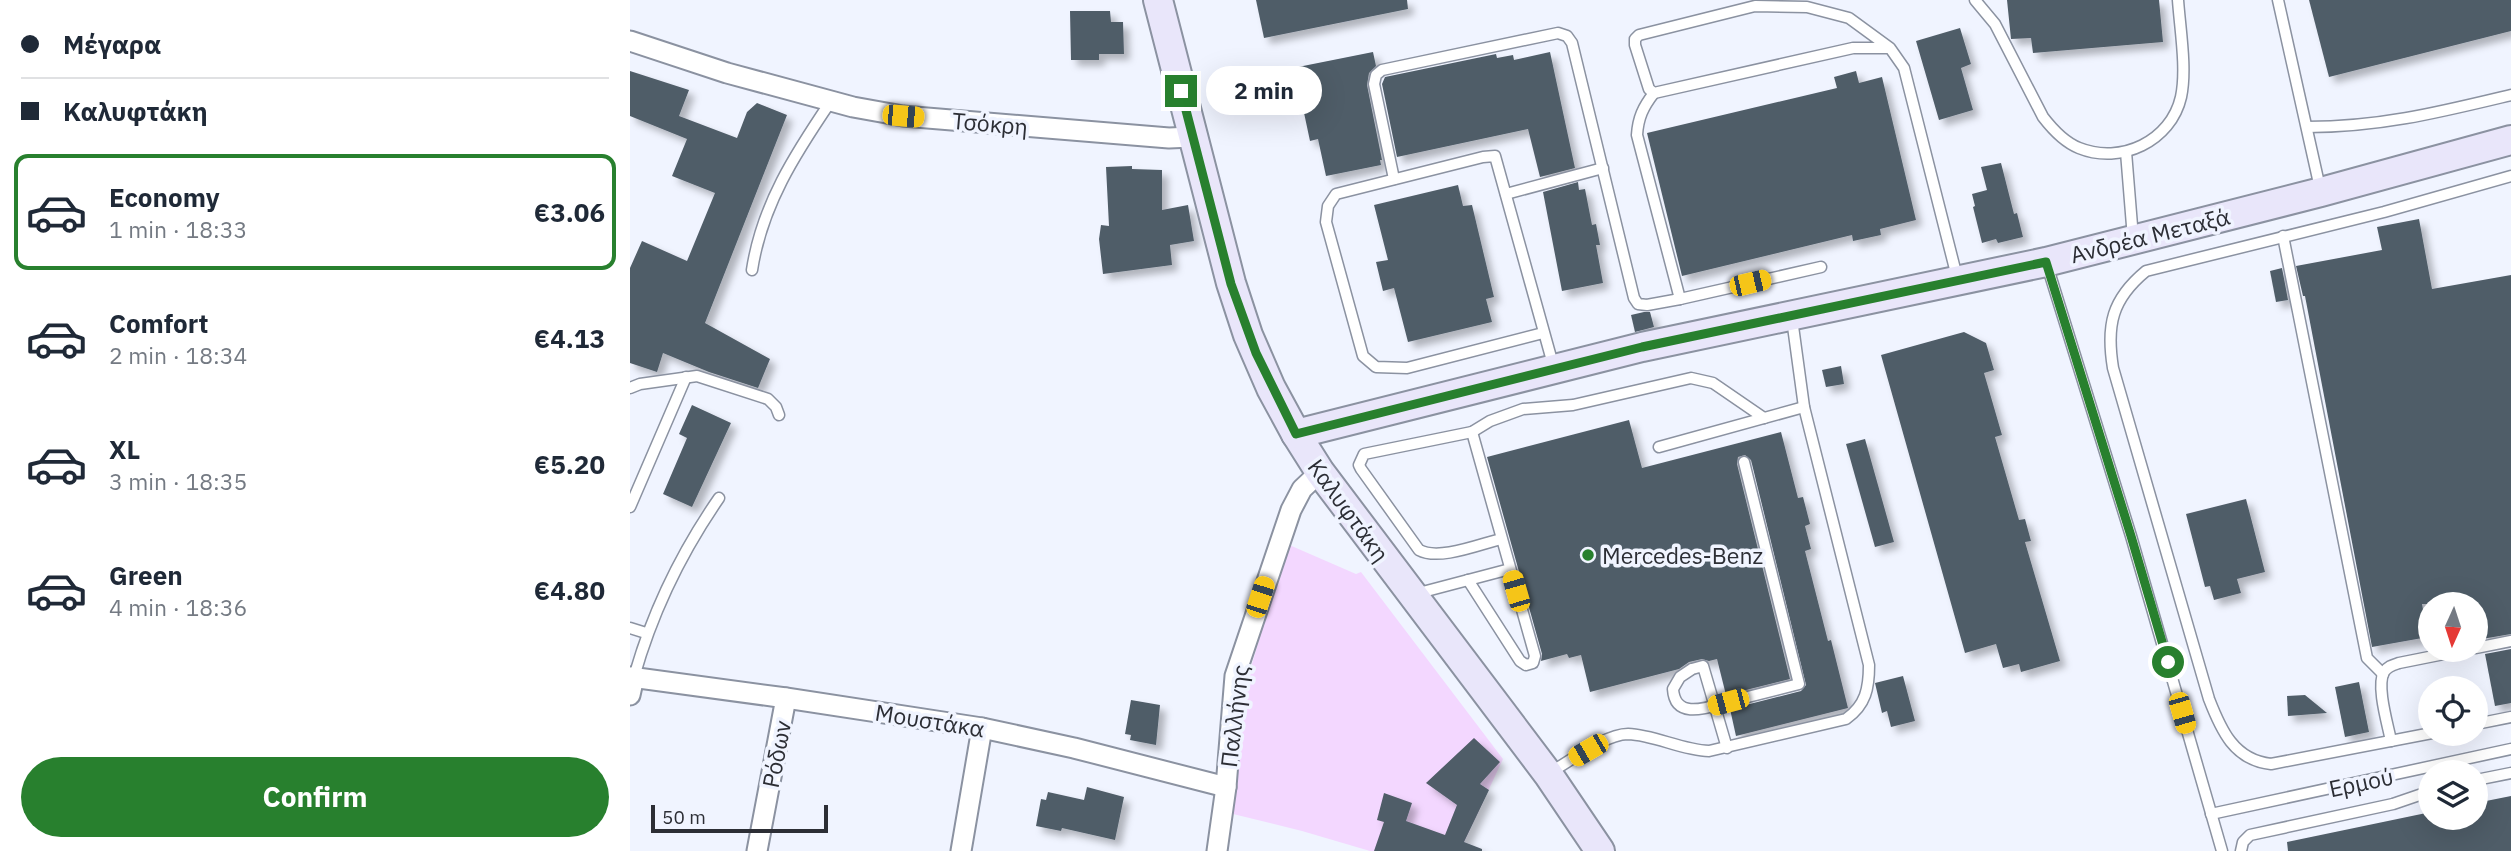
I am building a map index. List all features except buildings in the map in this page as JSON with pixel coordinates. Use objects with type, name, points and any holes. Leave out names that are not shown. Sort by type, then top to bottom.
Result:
[{"type":"street","name":"Καλυφτάκη","points":[[1158,0],[1231,284],[1248,335],[1271,388],[1320,472],[1548,774],[1600,851]]},
{"type":"street","name":"Τσόκρη","points":[[630,41],[727,73],[831,101],[903,116],[1169,138],[1192,137]]},
{"type":"street","name":"Ανδρέα Μεταξά","points":[[1296,434],[1642,347],[2046,262],[2511,140]]},
{"type":"street","name":"Παλλήνης","points":[[1217,851],[1226,787],[1235,676],[1291,510],[1303,489],[1320,472]]},
{"type":"street","name":"Μουστάκα","points":[[631,683],[786,698],[982,728],[1074,748],[1226,787]]},
{"type":"street","name":"Ρόδων","points":[[757,851],[786,698]]},
{"type":"street","points":[[961,851],[982,728]]},
{"type":"lane","points":[[1975,0],[1996,24],[2043,117],[2053,130],[2065,140],[2087,150],[2110,154],[2126,152],[2155,138],[2175,113],[2183,83],[2178,0]]},
{"type":"lane","points":[[2278,0],[2321,192]]},
{"type":"lane","points":[[1654,93],[1649,89],[1635,45],[1639,34],[1755,6],[1807,7],[1849,18],[1890,48],[1904,68],[1958,282]]},
{"type":"lane","points":[[1394,179],[1374,84],[1376,75],[1382,69],[1558,33],[1567,36],[1572,43],[1633,298],[1639,304],[1680,299],[1821,267]]},
{"type":"lane","points":[[1680,299],[1637,135],[1643,106],[1654,93],[1853,48],[1890,48]]},
{"type":"lane","points":[[2307,127],[2351,127],[2422,117],[2511,95]]},
{"type":"lane","points":[[752,270],[761,228],[782,177],[831,101]]},
{"type":"lane","points":[[2126,152],[2133,240]]},
{"type":"lane","points":[[1543,333],[1407,368],[1376,367],[1363,356],[1326,222],[1328,206],[1336,194],[1495,156],[1554,369]]},
{"type":"lane","points":[[1506,194],[1603,168]]},
{"type":"lane","points":[[2418,736],[2270,764],[2247,757],[2223,733],[2209,699],[2113,368],[2109,344],[2112,316],[2125,291],[2146,271],[2384,212],[2511,176]]},
{"type":"lane","points":[[2283,236],[2367,658],[2383,674]]},
{"type":"lane","points":[[2046,262],[2131,536],[2222,851]]},
{"type":"lane","points":[[1548,774],[1619,735],[1638,736],[1699,751],[1727,748],[1846,719],[1861,705],[1869,678],[1867,657],[1804,407],[1791,315]]},
{"type":"lane","points":[[630,388],[640,384],[697,376],[768,399],[779,415]]},
{"type":"lane","points":[[630,507],[686,377]]},
{"type":"lane","points":[[1501,539],[1438,554],[1419,550],[1359,465],[1364,454],[1472,432],[1490,421],[1522,410],[1573,405],[1691,378],[1713,383],[1764,418]]},
{"type":"lane","points":[[1659,447],[1804,407]]},
{"type":"lane","points":[[1468,580],[1520,661],[1530,665],[1535,656],[1472,432]]},
{"type":"lane","points":[[1727,748],[1703,666],[1680,677],[1673,689],[1676,701],[1681,707],[1693,711],[1728,702],[1799,684],[1744,462]]},
{"type":"lane","points":[[631,683],[646,633],[686,551],[719,498]]},
{"type":"lane","points":[[1411,595],[1510,569]]},
{"type":"lane","points":[[630,628],[646,633]]},
{"type":"lane","points":[[2488,646],[2511,641]]},
{"type":"lane","points":[[2391,741],[2381,687],[2383,674],[2389,667],[2418,659]]},
{"type":"lane","points":[[2488,722],[2511,717]]},
{"type":"lane","name":"Ερμού","points":[[2211,814],[2511,749]]},
{"type":"lane","points":[[2488,778],[2511,773]]},
{"type":"lane","points":[[2241,851],[2243,842],[2250,835],[2393,804],[2418,795]]},
{"type":"shaded area","points":[[1287,544],[1356,574],[1361,572],[1503,759],[1460,851],[1370,851],[1229,813],[1240,705]]},
{"type":"place","name":"Mercedes-Benz","points":[[1588,555]]},
{"type":"route","points":[[1181,91],[1231,284],[1248,335],[1271,388],[1296,434],[1642,347],[2046,262],[2168,662]]}]
